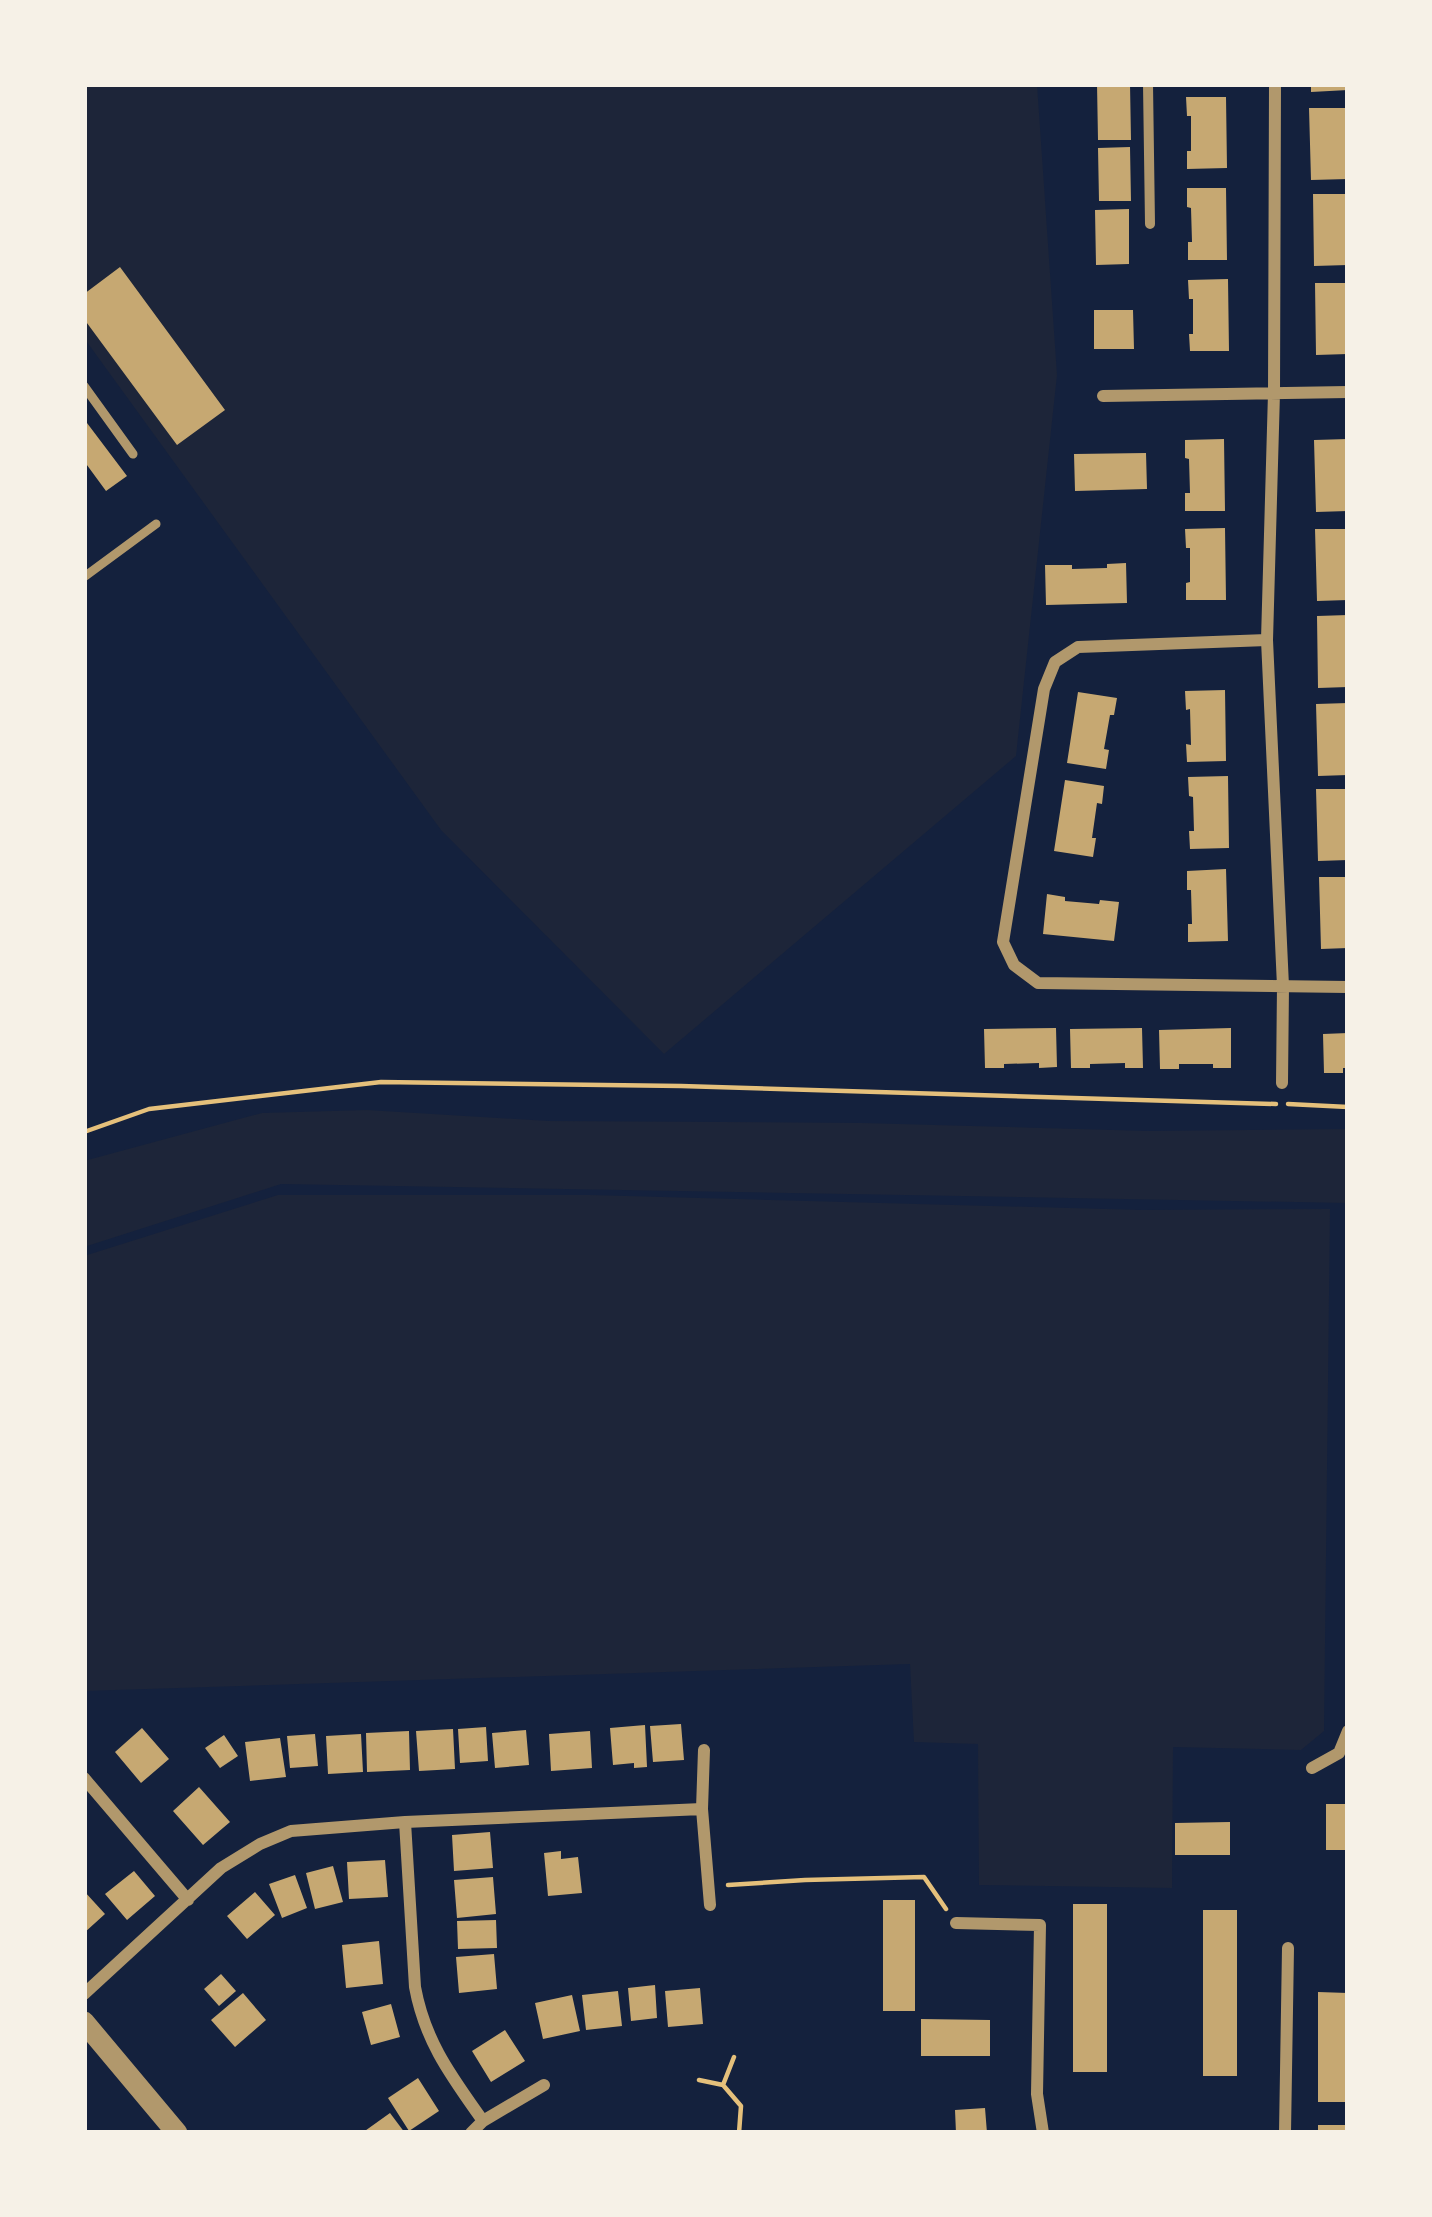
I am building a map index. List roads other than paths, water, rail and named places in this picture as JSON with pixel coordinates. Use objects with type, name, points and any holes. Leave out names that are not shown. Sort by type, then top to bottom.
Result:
[{"type":"street","points":[[1148,84],[1150,224]]},
{"type":"street","points":[[1275,84],[1267,640],[1283,986],[1282,1083]]},
{"type":"street","points":[[1103,396],[1348,392]]},
{"type":"street","points":[[1267,640],[1078,647],[1055,662],[1044,689],[1003,942],[1014,965],[1038,983],[1348,987]]},
{"type":"street","points":[[1312,1768],[1343,1757],[1348,1731]]},
{"type":"street","points":[[704,1750],[702,1809],[710,1905]]},
{"type":"street","points":[[84,1778],[188,1900]]},
{"type":"street","points":[[84,1994],[221,1868],[291,1831],[702,1809]]},
{"type":"street","points":[[405,1822],[420,2014],[443,2064],[482,2121]]},
{"type":"street","points":[[956,1923],[1040,1925],[1037,2094],[1043,2133]]},
{"type":"street","points":[[1285,2133],[1288,1948]]},
{"type":"street","points":[[84,2022],[177,2133]]},
{"type":"street","points":[[471,2133],[482,2121],[544,2085]]},
{"type":"lane","points":[[84,386],[133,454]]},
{"type":"lane","points":[[84,577],[156,524]]}]
